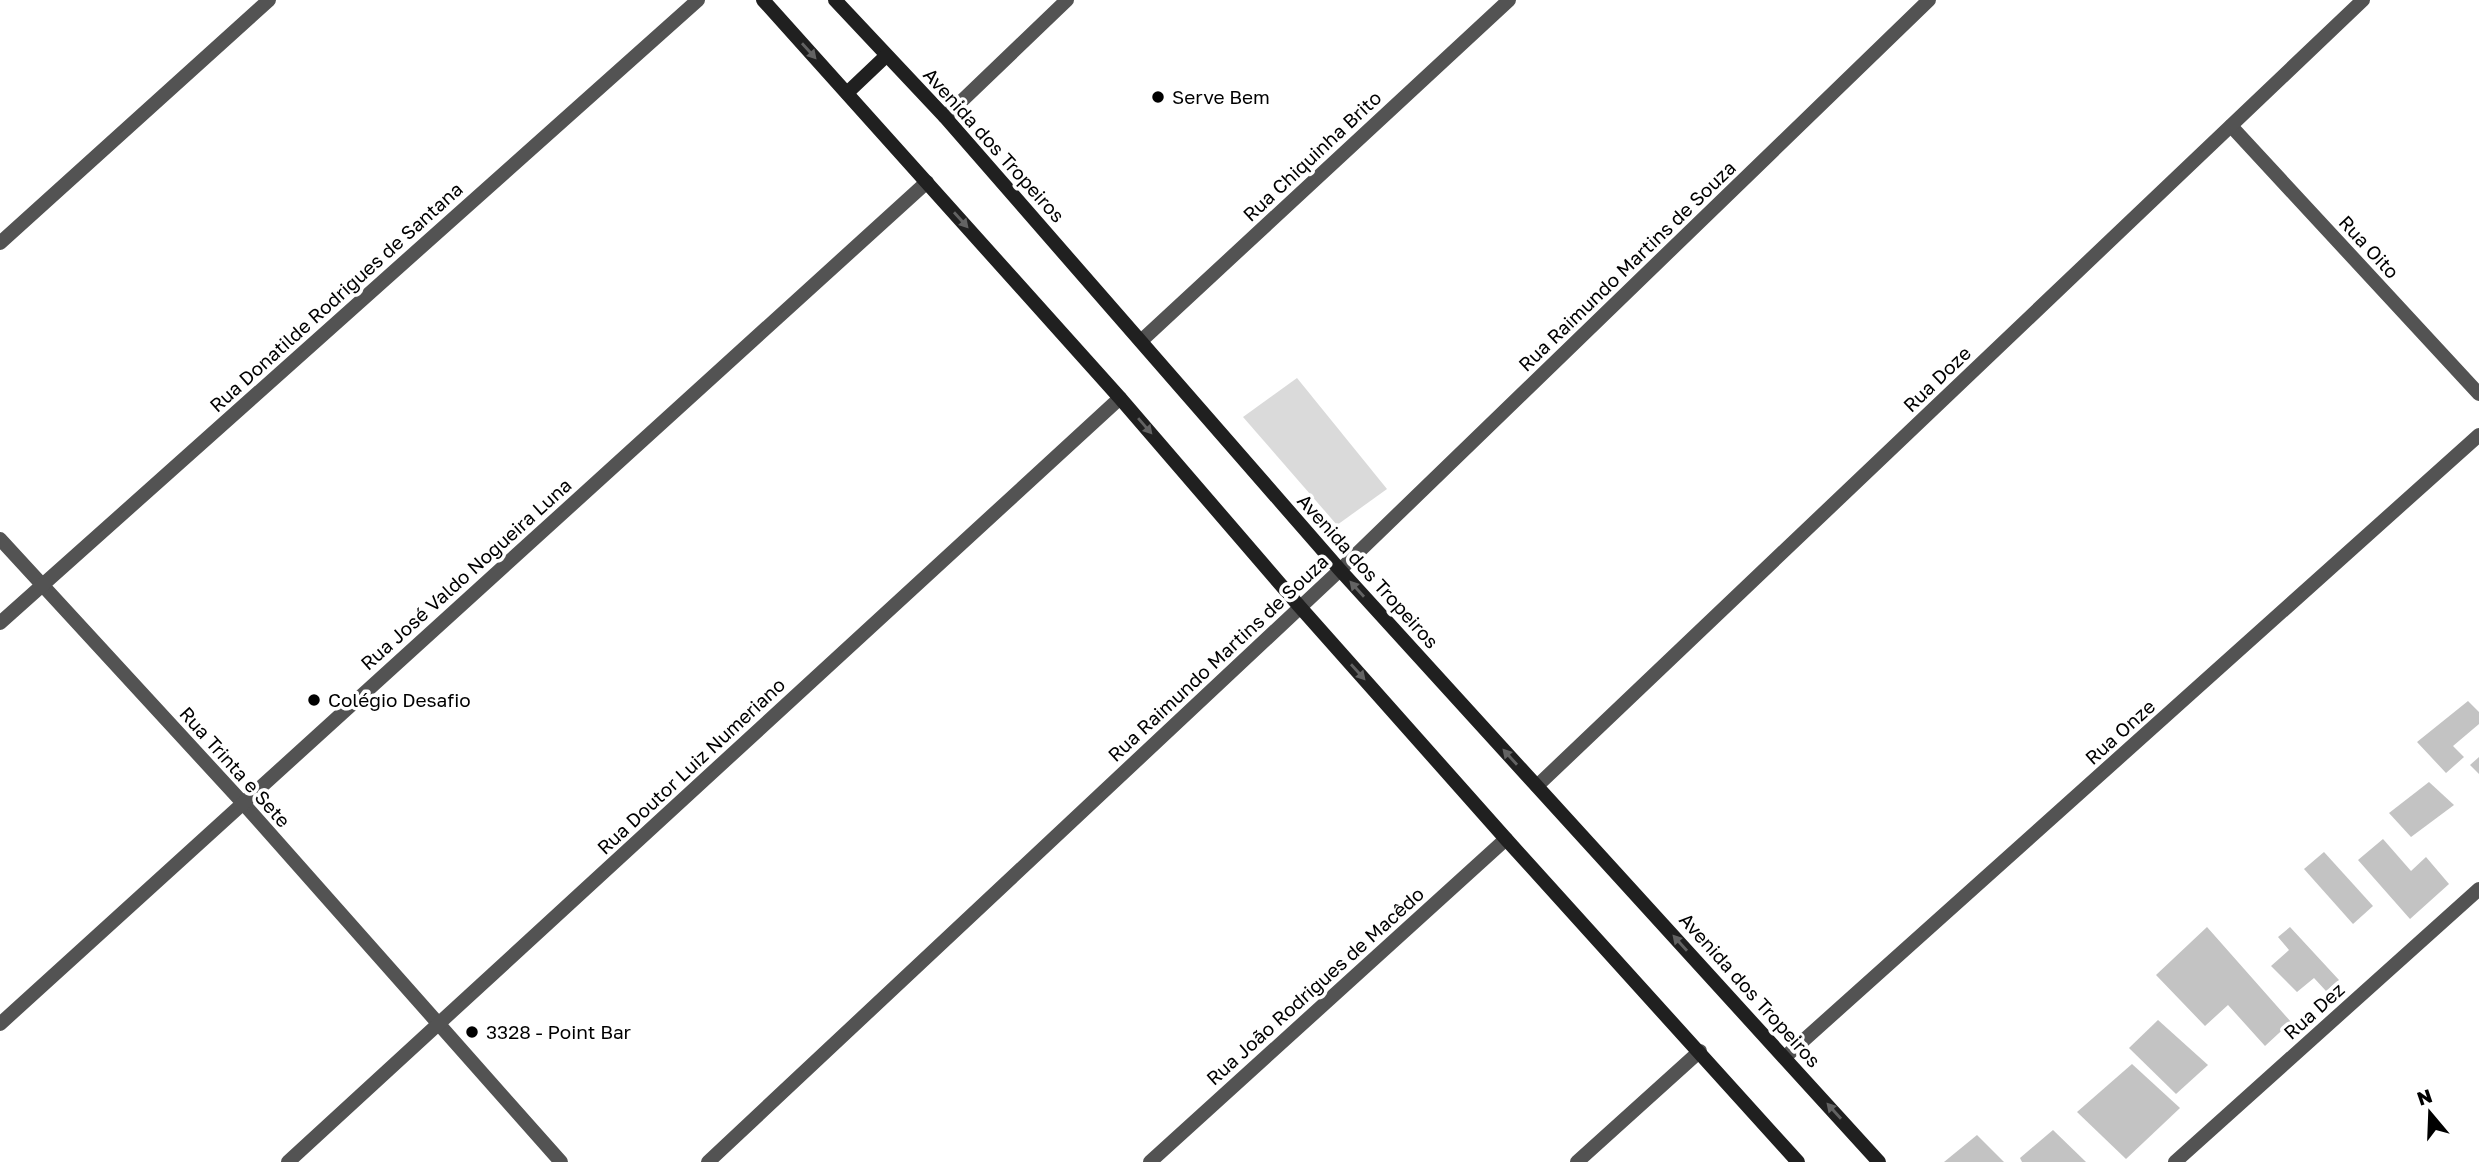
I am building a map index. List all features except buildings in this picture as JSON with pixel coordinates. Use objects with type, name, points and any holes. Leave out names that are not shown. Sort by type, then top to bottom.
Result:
[{"type":"main road","points":[[763,0],[1120,398],[1300,607],[1506,839],[1798,1162]]},
{"type":"main road","name":"Avenida dos Tropeiros","points":[[835,0],[945,117],[1340,570],[1879,1162]]},
{"type":"main road","points":[[847,93],[886,56]]},
{"type":"street","points":[[0,243],[269,0]]},
{"type":"street","name":"Rua Donatilde Rodrigues de Santana","points":[[0,623],[698,0]]},
{"type":"street","points":[[945,117],[1067,0]]},
{"type":"street","name":"Rua Chiquinha Brito","points":[[1141,341],[1509,0]]},
{"type":"street","name":"Rua Raimundo Martins de Souza","points":[[708,1162],[1340,570],[1929,0]]},
{"type":"street","name":"Rua Doze","points":[[1537,786],[2363,0]]},
{"type":"street","name":"Rua Oito","points":[[2231,126],[2479,394]]},
{"type":"street","name":"Rua José Valdo Nogueira Luna","points":[[0,1024],[927,182]]},
{"type":"street","name":"Rua Doutor Luiz Numeriano","points":[[288,1162],[1120,398]]},
{"type":"street","name":"Rua Onze","points":[[1785,1057],[2479,435]]},
{"type":"street","name":"Rua Trinta e Sete","points":[[0,539],[242,802],[561,1162]]},
{"type":"street","name":"Rua João Rodrigues de Macêdo","points":[[1150,1162],[1506,839]]},
{"type":"street","name":"Rua Dez","points":[[2175,1162],[2479,889]]},
{"type":"street","points":[[1577,1162],[1700,1051]]},
{"type":"shaded area","points":[[1297,378],[1387,489],[1337,525],[1243,417]]},
{"type":"place","name":"Serve Bem","points":[[1158,97]]},
{"type":"place","name":"Colégio Desafio","points":[[314,700]]},
{"type":"place","name":"3328 - Point Bar","points":[[472,1032]]}]
